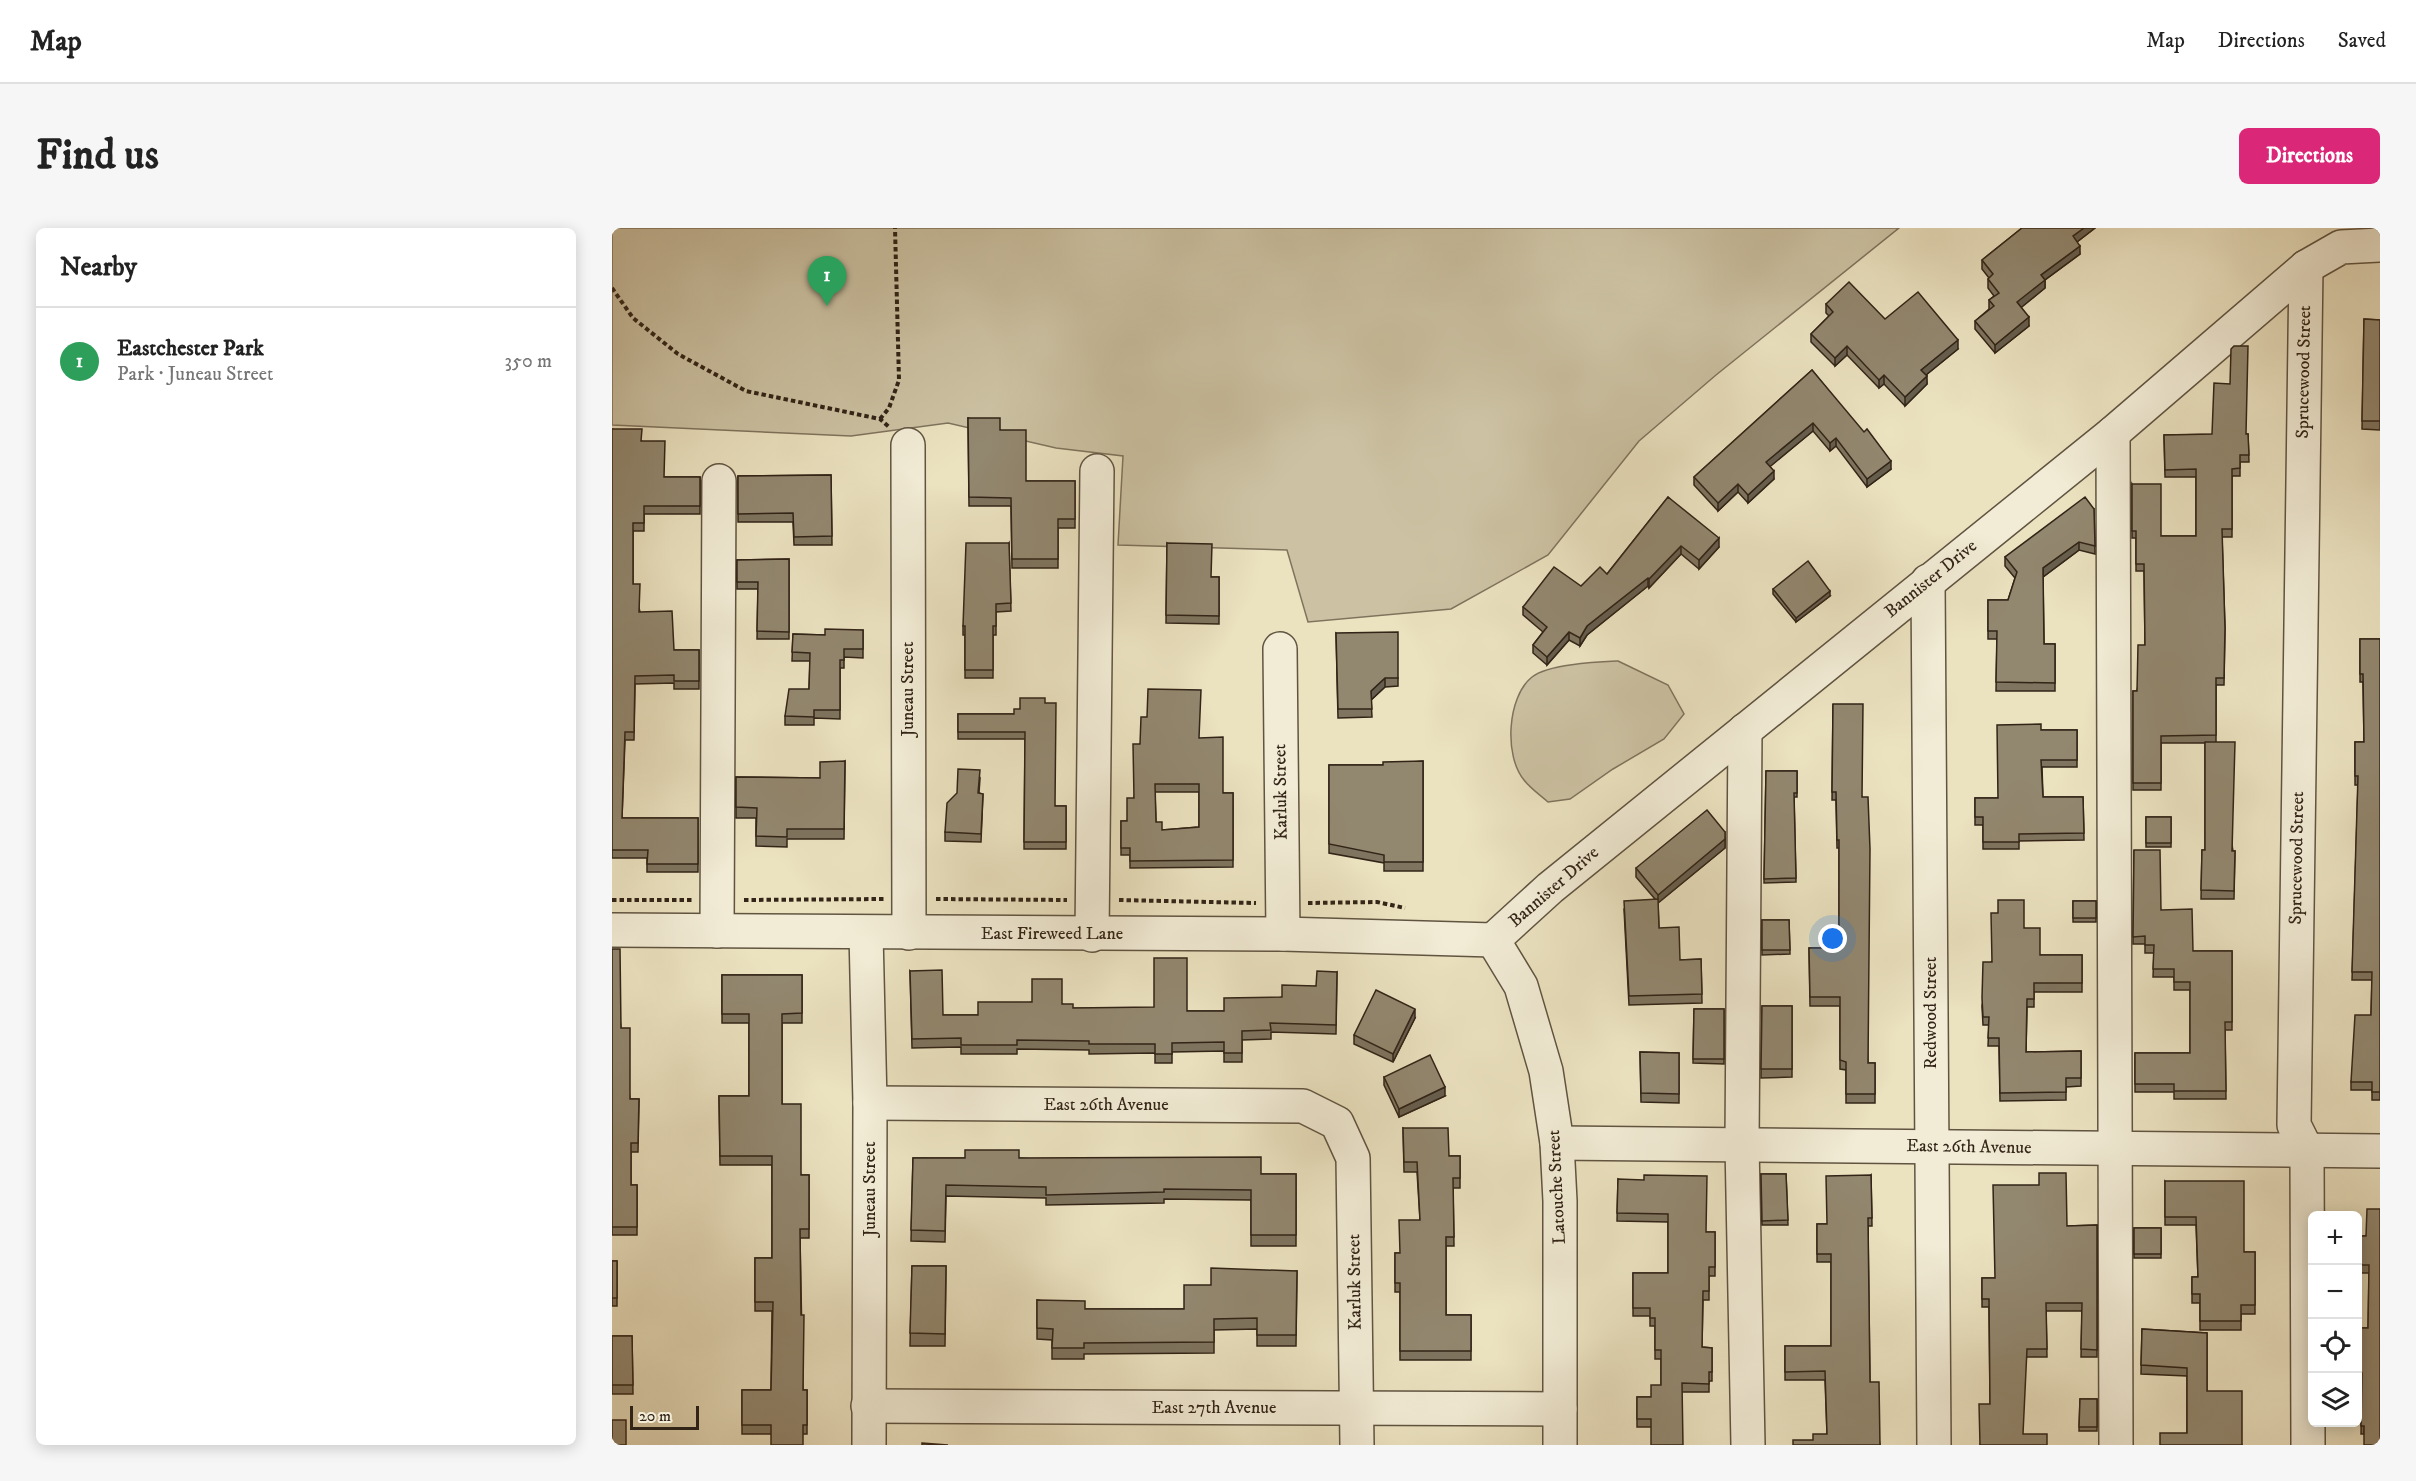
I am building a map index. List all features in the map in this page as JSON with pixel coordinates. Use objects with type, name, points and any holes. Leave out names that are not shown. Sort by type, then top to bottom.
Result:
[{"type":"street","name":"Bannister Drive","points":[[1493,940],[1550,888],[2113,433],[2306,267],[2341,247],[2380,245]]},
{"type":"street","name":"Sprucewood Street","points":[[2306,267],[2294,1125],[2307,1150],[2308,1445]]},
{"type":"street","points":[[2113,433],[2116,1445]]},
{"type":"street","name":"Juneau Street","points":[[908,445],[909,933]]},
{"type":"street","points":[[1092,934],[1097,471]]},
{"type":"street","points":[[717,915],[719,481]]},
{"type":"street","name":"Redwood Street","points":[[1928,581],[1934,1445]]},
{"type":"street","name":"Karluk Street","points":[[1280,649],[1283,934]]},
{"type":"street","points":[[1745,730],[1742,1144],[1748,1445]]},
{"type":"street","name":"East Fireweed Lane","points":[[612,930],[717,915],[866,933],[1283,934],[1493,940]]},
{"type":"street","name":"Juneau Street","points":[[866,933],[870,1103],[868,1445]]},
{"type":"street","name":"Latouche Street","points":[[1493,940],[1521,986],[1546,1071],[1557,1143],[1560,1202],[1560,1445]]},
{"type":"street","name":"East 26th Avenue","points":[[870,1103],[1303,1106],[1337,1123]]},
{"type":"street","name":"Karluk Street","points":[[1337,1123],[1353,1158],[1357,1445]]},
{"type":"street","name":"East 26th Avenue","points":[[1557,1143],[2380,1151]]},
{"type":"street","name":"East 27th Avenue","points":[[868,1406],[1560,1409]]},
{"type":"path","points":[[880,419],[889,408],[899,380],[895,228]]},
{"type":"path","points":[[612,288],[633,318],[678,354],[746,391],[830,411],[880,419],[908,445]]},
{"type":"path","points":[[612,900],[717,915],[908,899]]},
{"type":"path","points":[[1303,904],[1377,902],[1409,909]]},
{"type":"shaded area","points":[[612,228],[1899,228],[1716,375],[1639,441],[1548,555],[1451,609],[1308,622],[1287,550],[1118,545],[1123,456],[1056,448],[948,423],[851,436],[612,425]]},
{"type":"shaded area","points":[[1618,661],[1668,685],[1684,714],[1664,739],[1613,769],[1570,799],[1548,802],[1524,780],[1513,757],[1511,727],[1517,698],[1532,677],[1549,669],[1573,664]]},
{"type":"building","points":[[2022,228],[2084,228],[2073,236],[2080,246],[2041,275],[2045,280],[2017,302],[2029,317],[1995,345],[1975,321],[1994,306],[1989,300],[1999,293],[1988,279],[1993,274],[1982,260]]},
{"type":"building","points":[[1849,282],[1885,319],[1918,292],[1958,340],[1921,370],[1927,376],[1905,397],[1884,375],[1879,380],[1847,346],[1835,358],[1811,334],[1833,312],[1826,304]]},
{"type":"building","points":[[2364,319],[2380,320],[2380,421],[2362,421]]},
{"type":"building","points":[[2234,346],[2248,346],[2246,434],[2248,434],[2249,455],[2240,455],[2240,468],[2232,469],[2232,529],[2222,529],[2224,678],[2216,678],[2216,735],[2161,736],[2161,783],[2133,783],[2133,691],[2137,691],[2138,645],[2145,645],[2144,564],[2136,564],[2136,531],[2132,531],[2132,484],[2161,484],[2161,536],[2196,536],[2196,469],[2165,470],[2164,435],[2212,434],[2214,383],[2230,384],[2231,349]]},
{"type":"building","points":[[1812,370],[1864,432],[1867,429],[1891,461],[1867,479],[1836,438],[1830,443],[1813,423],[1766,462],[1774,471],[1748,495],[1738,484],[1718,503],[1694,477]]},
{"type":"building","points":[[968,418],[1000,418],[1000,430],[1026,430],[1026,481],[1075,481],[1075,519],[1058,519],[1058,559],[1012,559],[1011,498],[969,497]]},
{"type":"building","points":[[612,429],[642,429],[641,441],[665,441],[664,477],[700,477],[700,506],[644,506],[644,523],[633,523],[633,584],[640,584],[639,612],[672,611],[674,650],[699,650],[699,681],[674,681],[674,675],[635,676],[634,732],[625,732],[622,818],[698,818],[698,864],[647,864],[648,850],[612,850]]},
{"type":"building","points":[[831,475],[832,536],[794,537],[793,513],[738,514],[738,476]]},
{"type":"building","points":[[1668,497],[1719,538],[1699,560],[1681,546],[1649,579],[1587,626],[1580,638],[1569,632],[1547,657],[1533,645],[1547,627],[1523,607],[1554,567],[1581,586],[1600,567],[1607,574]]},
{"type":"building","points":[[2085,497],[2094,509],[2095,546],[2079,542],[2043,568],[2044,644],[2055,644],[2055,683],[1996,682],[1997,631],[1988,631],[1988,600],[2008,600],[2017,572],[2005,557]]},
{"type":"building","points":[[966,543],[1009,543],[1011,603],[996,604],[996,626],[993,626],[993,670],[965,670],[965,626],[963,626]]},
{"type":"building","points":[[1167,543],[1212,544],[1211,577],[1219,577],[1219,616],[1166,615]]},
{"type":"building","points":[[789,559],[789,632],[757,631],[758,582],[737,582],[737,560]]},
{"type":"building","points":[[1808,561],[1830,591],[1796,618],[1773,589]]},
{"type":"building","points":[[825,629],[863,630],[863,649],[844,649],[844,660],[840,660],[840,710],[814,710],[814,717],[785,716],[789,689],[809,689],[810,653],[792,652],[793,634],[825,635]]},
{"type":"building","points":[[1398,632],[1398,678],[1385,678],[1371,691],[1372,709],[1338,709],[1336,633]]},
{"type":"building","points":[[2360,639],[2380,639],[2380,1092],[2372,1092],[2372,1082],[2351,1082],[2355,1015],[2371,1015],[2372,972],[2352,972],[2358,776],[2355,776],[2355,742],[2364,742]]},
{"type":"building","points":[[1148,689],[1201,690],[1199,738],[1223,737],[1223,793],[1233,793],[1233,860],[1130,861],[1130,848],[1121,848],[1121,821],[1127,821],[1127,798],[1134,798],[1133,744],[1140,744],[1141,717],[1147,717]],"holes":[[[1155,784],[1199,784],[1199,827],[1162,830],[1162,822],[1156,822]]]},
{"type":"building","points":[[1020,698],[1045,698],[1045,703],[1056,703],[1055,806],[1066,806],[1066,842],[1024,842],[1025,732],[958,732],[958,714],[1014,714],[1014,709],[1020,709]]},
{"type":"building","points":[[1833,704],[1863,704],[1862,797],[1868,797],[1870,849],[1868,1063],[1875,1063],[1875,1094],[1846,1094],[1846,1062],[1840,1060],[1840,997],[1810,997],[1809,948],[1839,948],[1839,840],[1837,840],[1836,792],[1832,792]]},
{"type":"building","points":[[2041,724],[2041,730],[2077,730],[2077,760],[2041,760],[2043,797],[2083,797],[2084,833],[2019,834],[2019,842],[1983,842],[1983,817],[1975,817],[1975,798],[1998,798],[1997,725]]},
{"type":"building","points":[[2205,742],[2235,742],[2232,851],[2235,851],[2234,891],[2201,890],[2202,850],[2205,850]]},
{"type":"building","points":[[845,761],[844,829],[787,829],[787,837],[756,836],[757,808],[736,807],[736,777],[820,778],[820,762]]},
{"type":"building","points":[[1423,761],[1423,862],[1384,862],[1384,855],[1329,844],[1329,765],[1383,765],[1383,762]]},
{"type":"building","points":[[958,769],[980,770],[978,793],[983,794],[981,834],[945,832],[947,803],[957,793]]},
{"type":"building","points":[[1766,771],[1797,771],[1797,793],[1794,793],[1796,878],[1764,879]]},
{"type":"building","points":[[1707,810],[1725,832],[1725,839],[1658,895],[1636,868]]},
{"type":"building","points":[[2146,817],[2171,817],[2171,843],[2146,843]]},
{"type":"building","points":[[2134,850],[2160,850],[2161,910],[2192,909],[2193,951],[2232,951],[2232,1022],[2225,1022],[2226,1091],[2174,1091],[2174,1084],[2135,1084],[2135,1053],[2190,1053],[2190,982],[2174,982],[2174,969],[2153,969],[2154,945],[2145,945],[2145,936],[2133,937]]},
{"type":"building","points":[[1658,899],[1659,928],[1679,927],[1680,960],[1701,959],[1702,994],[1629,996],[1624,901]]},
{"type":"building","points":[[1998,900],[2024,900],[2024,928],[2040,928],[2040,955],[2082,955],[2082,983],[2034,983],[2034,999],[2027,999],[2026,1052],[2081,1051],[2081,1078],[2066,1078],[2066,1092],[2000,1093],[1999,1038],[1988,1038],[1989,1017],[1983,1017],[1982,998],[1983,962],[1992,962],[1991,913],[1998,913]]},
{"type":"building","points":[[2073,901],[2096,901],[2096,918],[2073,918]]},
{"type":"building","points":[[1762,920],[1789,920],[1790,950],[1762,950]]},
{"type":"building","points":[[612,949],[620,949],[621,1028],[630,1028],[630,1099],[639,1099],[638,1143],[631,1143],[631,1185],[637,1185],[637,1227],[612,1227]]},
{"type":"building","points":[[1154,958],[1187,958],[1187,1011],[1224,1011],[1224,998],[1282,997],[1282,985],[1316,986],[1317,971],[1337,972],[1336,1025],[1270,1023],[1271,1030],[1242,1031],[1242,1053],[1224,1053],[1224,1042],[1172,1043],[1172,1054],[1155,1054],[1155,1044],[1089,1044],[1089,1041],[1017,1040],[1017,1045],[961,1045],[961,1038],[912,1039],[910,971],[942,970],[943,1015],[978,1015],[978,1002],[1032,1002],[1032,979],[1062,979],[1062,1004],[1073,1004],[1073,1008],[1154,1007]]},
{"type":"building","points":[[722,975],[802,975],[802,1013],[782,1014],[782,1104],[801,1104],[801,1175],[809,1175],[809,1229],[800,1229],[801,1315],[804,1315],[803,1390],[807,1390],[807,1425],[803,1425],[803,1445],[771,1445],[771,1425],[742,1425],[742,1390],[771,1390],[773,1302],[755,1302],[755,1258],[772,1258],[772,1156],[720,1156],[719,1096],[749,1096],[749,1014],[722,1014]]},
{"type":"building","points":[[1376,990],[1415,1009],[1393,1054],[1354,1035]]},
{"type":"building","points":[[1762,1006],[1792,1006],[1792,1069],[1761,1069]]},
{"type":"building","points":[[1694,1009],[1724,1009],[1724,1059],[1693,1059]]},
{"type":"building","points":[[1640,1052],[1679,1053],[1679,1094],[1641,1093]]},
{"type":"building","points":[[1430,1055],[1445,1087],[1399,1109],[1384,1077]]},
{"type":"building","points":[[1403,1128],[1448,1128],[1449,1156],[1460,1156],[1460,1178],[1453,1178],[1454,1237],[1446,1237],[1446,1315],[1471,1315],[1471,1351],[1400,1351],[1400,1283],[1395,1283],[1395,1253],[1400,1253],[1399,1220],[1420,1220],[1417,1162],[1404,1162]]},
{"type":"building","points":[[965,1150],[1019,1150],[1019,1158],[1261,1157],[1261,1174],[1296,1174],[1296,1235],[1251,1235],[1251,1190],[1164,1189],[1164,1192],[1046,1195],[1046,1187],[946,1185],[945,1231],[911,1230],[913,1158],[965,1158]]},
{"type":"building","points":[[2039,1173],[2066,1173],[2067,1226],[2097,1225],[2097,1350],[2081,1349],[2082,1303],[2046,1303],[2047,1349],[2027,1349],[2023,1434],[2047,1434],[2047,1445],[1980,1445],[1979,1404],[1990,1404],[1989,1299],[1982,1299],[1982,1278],[1995,1278],[1993,1185],[2039,1185]]},
{"type":"building","points":[[1761,1174],[1786,1174],[1788,1220],[1762,1221]]},
{"type":"building","points":[[1644,1175],[1707,1176],[1706,1232],[1715,1232],[1715,1267],[1709,1267],[1709,1291],[1703,1291],[1702,1347],[1712,1348],[1712,1372],[1709,1372],[1709,1384],[1682,1383],[1683,1445],[1651,1445],[1651,1419],[1637,1419],[1637,1397],[1651,1397],[1651,1385],[1661,1385],[1661,1350],[1655,1350],[1655,1318],[1650,1318],[1650,1308],[1633,1308],[1633,1273],[1668,1273],[1668,1214],[1617,1213],[1618,1179],[1644,1180]]},
{"type":"building","points":[[1871,1175],[1872,1218],[1868,1218],[1870,1382],[1879,1382],[1880,1445],[1793,1445],[1793,1440],[1813,1440],[1813,1434],[1827,1434],[1825,1371],[1785,1372],[1785,1346],[1831,1346],[1831,1254],[1817,1254],[1817,1224],[1827,1224],[1826,1176]]},
{"type":"building","points":[[2165,1181],[2244,1181],[2244,1252],[2255,1252],[2255,1305],[2241,1305],[2241,1321],[2200,1321],[2200,1294],[2192,1294],[2192,1277],[2198,1277],[2196,1217],[2165,1217]]},
{"type":"building","points":[[2367,1209],[2380,1209],[2380,1445],[2364,1445],[2364,1426],[2362,1426],[2362,1328],[2368,1328],[2369,1265],[2362,1265],[2362,1236],[2366,1236]]},
{"type":"building","points":[[2134,1228],[2161,1228],[2161,1254],[2134,1254]]},
{"type":"building","points":[[612,1261],[617,1261],[617,1298],[612,1298]]},
{"type":"building","points":[[912,1266],[946,1266],[945,1334],[910,1333]]},
{"type":"building","points":[[1211,1268],[1297,1271],[1296,1335],[1257,1335],[1257,1318],[1214,1319],[1214,1342],[1084,1343],[1084,1348],[1052,1348],[1053,1329],[1037,1328],[1037,1300],[1085,1301],[1085,1309],[1184,1309],[1184,1285],[1211,1285]]},
{"type":"building","points":[[2142,1329],[2207,1333],[2207,1391],[2242,1391],[2242,1445],[2160,1445],[2160,1433],[2187,1433],[2187,1368],[2141,1365]]},
{"type":"building","points":[[612,1336],[632,1336],[633,1385],[612,1385]]},
{"type":"building","points":[[2080,1399],[2097,1399],[2097,1427],[2079,1427]]},
{"type":"building","points":[[612,1420],[626,1420],[626,1445],[612,1445]]},
{"type":"building","points":[[922,1443],[948,1445],[922,1445]]},
{"type":"place","name":"Eastchester Park","points":[[827,306]]}]
